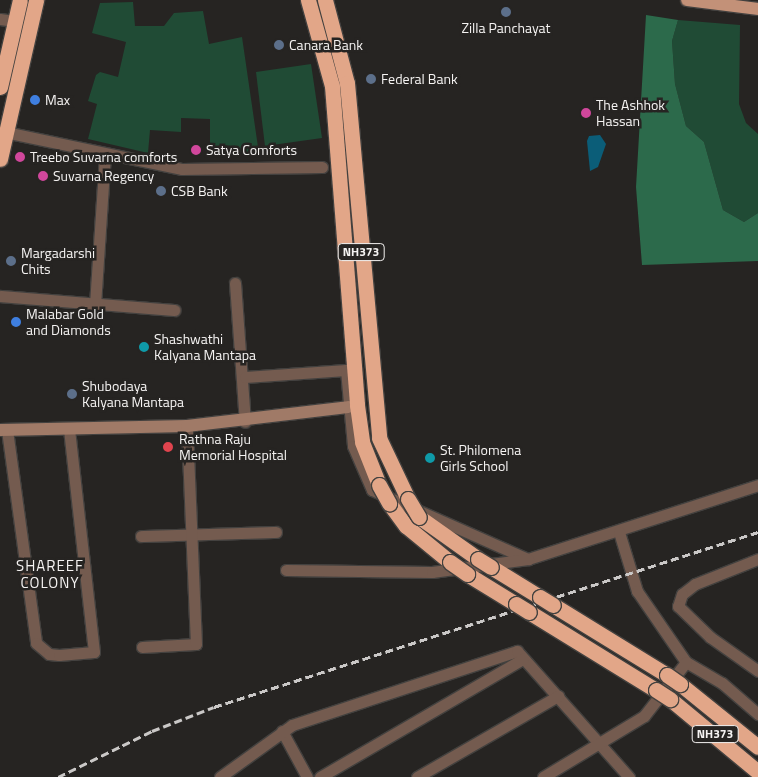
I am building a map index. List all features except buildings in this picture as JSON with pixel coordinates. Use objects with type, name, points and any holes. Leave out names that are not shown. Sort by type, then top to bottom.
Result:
[{"type":"highway","points":[[0,87],[8,20],[20,0]]},
{"type":"highway","points":[[0,159],[36,0]]},
{"type":"highway","name":"NH373","points":[[308,0],[332,86],[357,405],[362,442],[389,503],[406,526],[450,562],[670,699],[758,772]]},
{"type":"highway","name":"NH373","points":[[326,1],[347,83],[379,438],[408,499],[419,517],[491,567],[667,675],[758,747]]},
{"type":"main road","points":[[687,0],[739,4],[758,9]]},
{"type":"street","points":[[5,132],[182,169],[322,167]]},
{"type":"street","points":[[95,305],[105,154]]},
{"type":"street","points":[[235,283],[245,377],[245,422]]},
{"type":"street","points":[[0,296],[174,310]]},
{"type":"street","points":[[245,377],[346,370],[353,446],[372,490],[528,559]]},
{"type":"street","points":[[69,429],[94,652],[59,655],[49,654],[36,643],[4,430],[187,426],[245,422],[348,407]]},
{"type":"street","points":[[142,647],[196,644],[187,426]]},
{"type":"street","points":[[286,570],[432,572],[528,559],[619,532],[758,485]]},
{"type":"street","points":[[141,536],[192,532],[276,532]]},
{"type":"street","points":[[619,532],[637,591],[686,662],[722,683],[758,714]]},
{"type":"street","points":[[758,559],[695,584],[682,594],[678,606],[686,615],[758,671]]},
{"type":"street","points":[[220,777],[235,773],[282,731],[517,652],[629,777]]},
{"type":"street","points":[[320,777],[523,658]]},
{"type":"street","points":[[543,777],[601,744],[644,716],[686,662]]},
{"type":"street","points":[[417,777],[558,696]]},
{"type":"street","points":[[282,731],[307,777]]},
{"type":"green space","points":[[133,2],[135,26],[164,26],[174,13],[203,11],[209,44],[242,37],[259,154],[210,155],[210,119],[181,118],[181,132],[150,130],[148,153],[88,139],[97,104],[88,101],[96,75],[100,72],[118,77],[126,42],[92,33],[100,3]]},
{"type":"green space","points":[[646,15],[678,20],[672,41],[675,84],[686,126],[704,142],[723,210],[744,222],[758,213],[758,261],[642,265],[636,187]]},
{"type":"green space","points":[[678,20],[740,25],[739,104],[746,123],[758,134],[758,213],[744,222],[723,210],[704,142],[686,126],[675,84],[672,41]]},
{"type":"green space","points":[[311,64],[322,138],[265,146],[256,72]]},
{"type":"water","points":[[600,135],[606,144],[598,167],[590,171],[587,141],[589,136]]},
{"type":"railway","points":[[58,777],[152,731],[214,707],[758,532]]},
{"type":"place","name":"Zilla Panchayat","points":[[506,12]]},
{"type":"place","name":"Canara Bank","points":[[279,45]]},
{"type":"place","name":"Federal Bank","points":[[371,79]]},
{"type":"place","name":"Max","points":[[35,100]]},
{"type":"place","name":"The Ashhok Hassan","points":[[586,113]]},
{"type":"place","name":"Satya Comforts","points":[[196,150]]},
{"type":"place","name":"Treebo Suvarna comforts","points":[[20,157]]},
{"type":"place","name":"Suvarna Regency","points":[[43,176]]},
{"type":"place","name":"CSB Bank","points":[[161,191]]},
{"type":"place","name":"Margadarshi Chits","points":[[11,261]]},
{"type":"place","name":"Malabar Gold and Diamonds","points":[[16,322]]},
{"type":"place","name":"Shashwathi Kalyana Mantapa","points":[[144,347]]},
{"type":"place","name":"Shubodaya Kalyana Mantapa","points":[[72,394]]},
{"type":"place","name":"Rathna Raju Memorial Hospital","points":[[168,447]]},
{"type":"place","name":"St. Philomena Girls School","points":[[430,458]]},
{"type":"district","name":"SHAREEF COLONY","points":[[50,574]]}]
